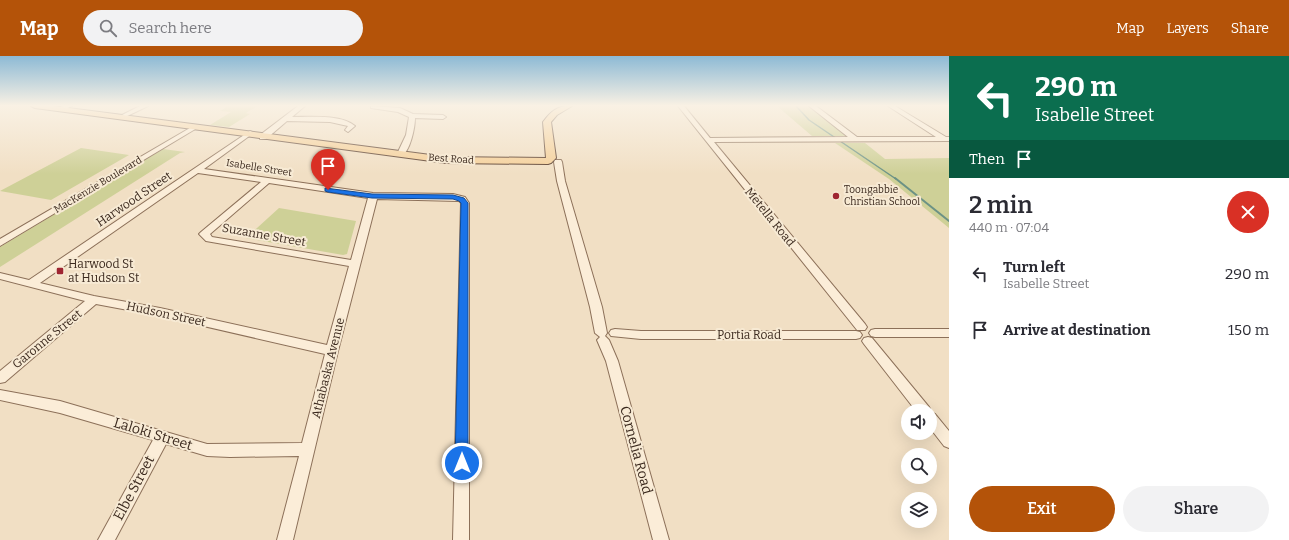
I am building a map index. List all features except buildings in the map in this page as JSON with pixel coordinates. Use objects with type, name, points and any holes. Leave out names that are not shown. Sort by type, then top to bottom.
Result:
[{"type":"main road","name":"Best Road","points":[[198,129],[462,161],[553,161]]},
{"type":"main road","name":"Cornelia Road","points":[[548,129],[553,161]]},
{"type":"street","name":"MacKenzie Boulevard","points":[[0,243],[192,129]]},
{"type":"street","points":[[264,136],[274,129]]},
{"type":"street","points":[[401,154],[410,129]]},
{"type":"street","name":"Metella Road","points":[[699,129],[865,334],[919,404]]},
{"type":"street","points":[[841,129],[855,140]]},
{"type":"street","points":[[929,129],[947,139]]},
{"type":"street","name":"Harwood Street","points":[[31,284],[248,134]]},
{"type":"street","points":[[708,140],[947,139]]},
{"type":"street","name":"Cornelia Road","points":[[553,161],[562,181],[596,307],[610,336],[612,361],[660,540]]},
{"type":"street","name":"Isabelle Street","points":[[197,170],[372,196],[453,197],[462,199],[465,203],[461,540]]},
{"type":"street","name":"Suzanne Street","points":[[268,181],[204,234],[210,239],[355,264]]},
{"type":"street","name":"Athabaska Avenue","points":[[285,540],[372,196]]},
{"type":"street","name":"Hudson Street","points":[[2,278],[94,300],[160,312],[332,351]]},
{"type":"street","name":"Garonne Street","points":[[0,378],[94,300]]},
{"type":"street","name":"Portia Road","points":[[610,336],[949,333]]},
{"type":"street","name":"Laloki Street","points":[[0,395],[60,407],[196,448],[219,451],[308,449]]},
{"type":"street","points":[[937,427],[949,442]]},
{"type":"street","name":"Elbe Street","points":[[106,540],[162,437]]},
{"type":"green space","points":[[803,129],[838,129],[847,136],[812,136]]},
{"type":"green space","points":[[835,143],[865,143],[885,159],[949,158],[949,228],[889,179]]},
{"type":"green space","points":[[81,148],[129,155],[51,200],[0,191]]},
{"type":"green space","points":[[163,149],[185,152],[180,153],[0,267],[0,247]]},
{"type":"green space","points":[[279,208],[356,221],[347,254],[343,255],[246,238]]},
{"type":"waterway","points":[[822,129],[896,179]]},
{"type":"waterway","points":[[895,178],[949,221]]},
{"type":"place","name":"Toongabbie Christian School","points":[[836,196]]},
{"type":"place","name":"Harwood St at Hudson St","points":[[60,271]]},
{"type":"route","points":[[328,190],[372,196],[453,197],[462,199],[465,203],[462,463]]}]
